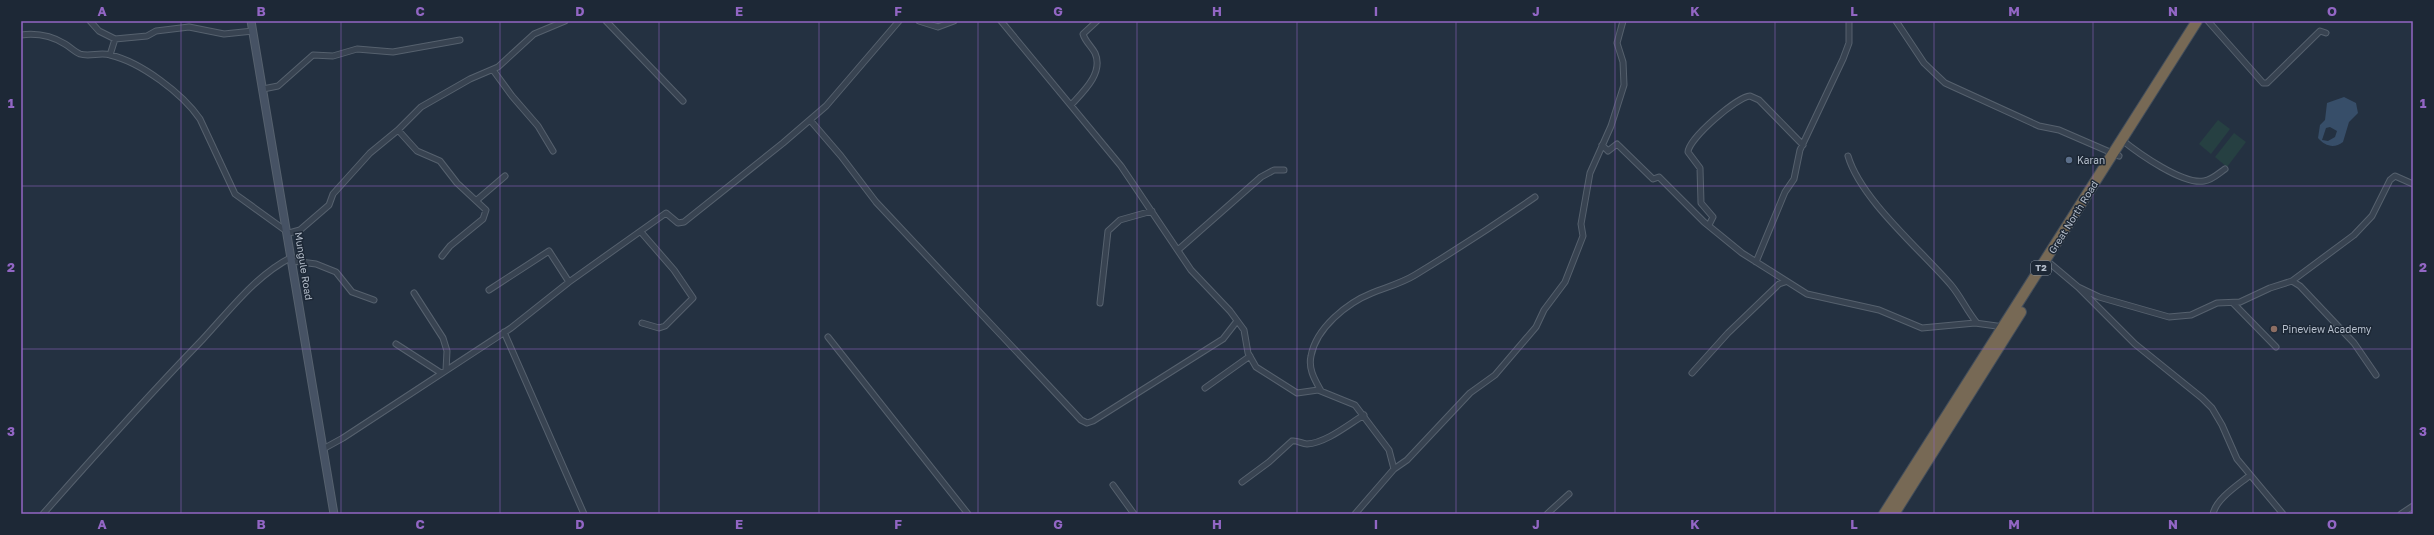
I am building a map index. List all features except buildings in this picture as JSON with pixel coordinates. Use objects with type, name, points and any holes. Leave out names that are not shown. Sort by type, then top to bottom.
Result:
[{"type":"highway","name":"Great North Road","points":[[2124,142],[2197,21]]},
{"type":"highway","name":"Great North Road","points":[[1884,514],[2007,328],[2116,154],[2204,21]]},
{"type":"highway","name":"Great North Road","points":[[1894,514],[2007,328]]},
{"type":"street","points":[[90,21],[99,31],[115,39],[147,36],[156,31],[179,28],[194,28],[224,34],[253,31]]},
{"type":"street","name":"Mungule Road","points":[[251,21],[288,233],[334,514]]},
{"type":"street","points":[[21,35],[32,34],[47,36],[60,41],[82,55],[110,54],[124,58],[162,82],[194,110],[235,194],[242,201],[288,233],[300,230],[328,205],[333,194],[366,158],[398,130],[421,107],[437,96],[493,70],[534,34],[565,21]]},
{"type":"street","points":[[606,21],[683,101]]},
{"type":"street","points":[[324,449],[504,332],[569,282],[641,232],[666,212],[678,223],[684,222],[810,120],[842,89],[899,21]]},
{"type":"street","points":[[919,21],[938,27],[954,21]]},
{"type":"street","points":[[1001,21],[1121,166],[1191,270],[1244,330],[1250,356],[1261,370],[1297,393],[1321,391],[1355,405],[1389,450],[1394,469]]},
{"type":"street","points":[[1071,105],[1092,81],[1096,62],[1095,54],[1083,34],[1097,21]]},
{"type":"street","points":[[1355,514],[1394,469],[1407,460],[1470,393],[1495,375],[1536,327],[1544,310],[1565,282],[1582,240],[1581,224],[1587,197],[1588,179],[1611,126],[1624,86],[1624,70],[1618,43],[1622,21]]},
{"type":"street","points":[[1756,262],[1785,192],[1794,178],[1803,145],[1847,50],[1849,21]]},
{"type":"street","points":[[2208,21],[2263,83],[2267,83],[2320,31],[2326,33]]},
{"type":"street","points":[[1898,22],[1924,63],[1945,83],[2039,126],[2060,130],[2116,154]]},
{"type":"street","points":[[110,54],[115,39]]},
{"type":"street","points":[[263,89],[278,86],[313,56],[333,56],[357,49],[393,52],[460,40]]},
{"type":"street","points":[[493,70],[512,96],[538,126],[554,151]]},
{"type":"street","points":[[1709,225],[1713,217],[1702,205],[1700,199],[1700,168],[1688,152],[1690,145],[1706,126],[1743,98],[1750,96],[1759,100],[1803,145]]},
{"type":"street","points":[[810,120],[841,156],[886,214],[1081,420],[1087,423],[1093,422],[1224,339],[1237,321]]},
{"type":"street","points":[[398,130],[417,151],[440,161],[457,183],[478,200],[486,210],[486,214],[450,246],[442,256]]},
{"type":"street","points":[[2124,142],[2168,171],[2195,181],[2206,181],[2225,169]]},
{"type":"street","points":[[1602,145],[1608,151],[1617,144],[1654,180],[1659,177],[1709,225],[1756,262],[1785,282],[1812,296],[1879,310],[1902,318],[1918,328],[1977,323],[2007,328]]},
{"type":"street","points":[[1848,156],[1851,166],[1863,184],[1914,248],[1960,296],[1964,306],[1977,323]]},
{"type":"street","points":[[1178,250],[1261,177],[1274,170],[1284,170]]},
{"type":"street","points":[[478,200],[506,176]]},
{"type":"street","points":[[2078,287],[2099,296],[2169,317],[2195,314],[2217,303],[2233,303],[2292,281],[2354,235],[2372,216],[2392,177],[2398,176],[2413,184]]},
{"type":"street","points":[[1321,391],[1312,373],[1311,356],[1319,337],[1335,318],[1350,305],[1371,293],[1407,280],[1479,236],[1535,197]]},
{"type":"street","points":[[1100,303],[1108,231],[1120,220],[1152,211]]},
{"type":"street","points":[[641,232],[674,270],[693,298],[665,326],[659,328],[642,323]]},
{"type":"street","points":[[489,290],[550,251],[569,282]]},
{"type":"street","points":[[43,514],[172,371],[258,280],[280,263],[292,259],[316,264],[336,272],[352,292],[374,300]]},
{"type":"street","points":[[2049,262],[2078,287],[2135,344],[2202,398],[2212,408],[2222,425],[2237,459],[2249,476],[2283,514]]},
{"type":"street","points":[[2292,281],[2300,286],[2354,343],[2376,375]]},
{"type":"street","points":[[1692,373],[1728,333],[1779,284],[1785,282]]},
{"type":"street","points":[[414,293],[443,338],[448,351],[446,370]]},
{"type":"street","points":[[2233,303],[2276,347]]},
{"type":"street","points":[[504,332],[584,514]]},
{"type":"street","points":[[828,338],[968,514]]},
{"type":"street","points":[[396,344],[441,373]]},
{"type":"street","points":[[1205,388],[1250,356]]},
{"type":"street","points":[[1242,482],[1269,462],[1292,441],[1307,444],[1316,441],[1336,433],[1364,415]]},
{"type":"street","points":[[2213,514],[2215,508],[2230,492],[2249,476]]},
{"type":"street","points":[[1113,485],[1134,514]]},
{"type":"street","points":[[1547,514],[1569,494]]},
{"type":"street","points":[[2401,514],[2413,506]]},
{"type":"green space","points":[[2218,120],[2230,129],[2211,154],[2199,144]]},
{"type":"green space","points":[[2234,133],[2246,142],[2227,167],[2215,157]]},
{"type":"water","points":[[2344,97],[2356,103],[2358,113],[2349,122],[2343,142],[2333,146],[2327,145],[2318,138],[2320,125],[2325,120],[2327,103]],"holes":[[[2330,127],[2337,131],[2335,137],[2328,141],[2322,140],[2326,128]]]},
{"type":"place","name":"Karan","points":[[2069,160]]},
{"type":"place","name":"Pineview Academy","points":[[2274,329]]}]
